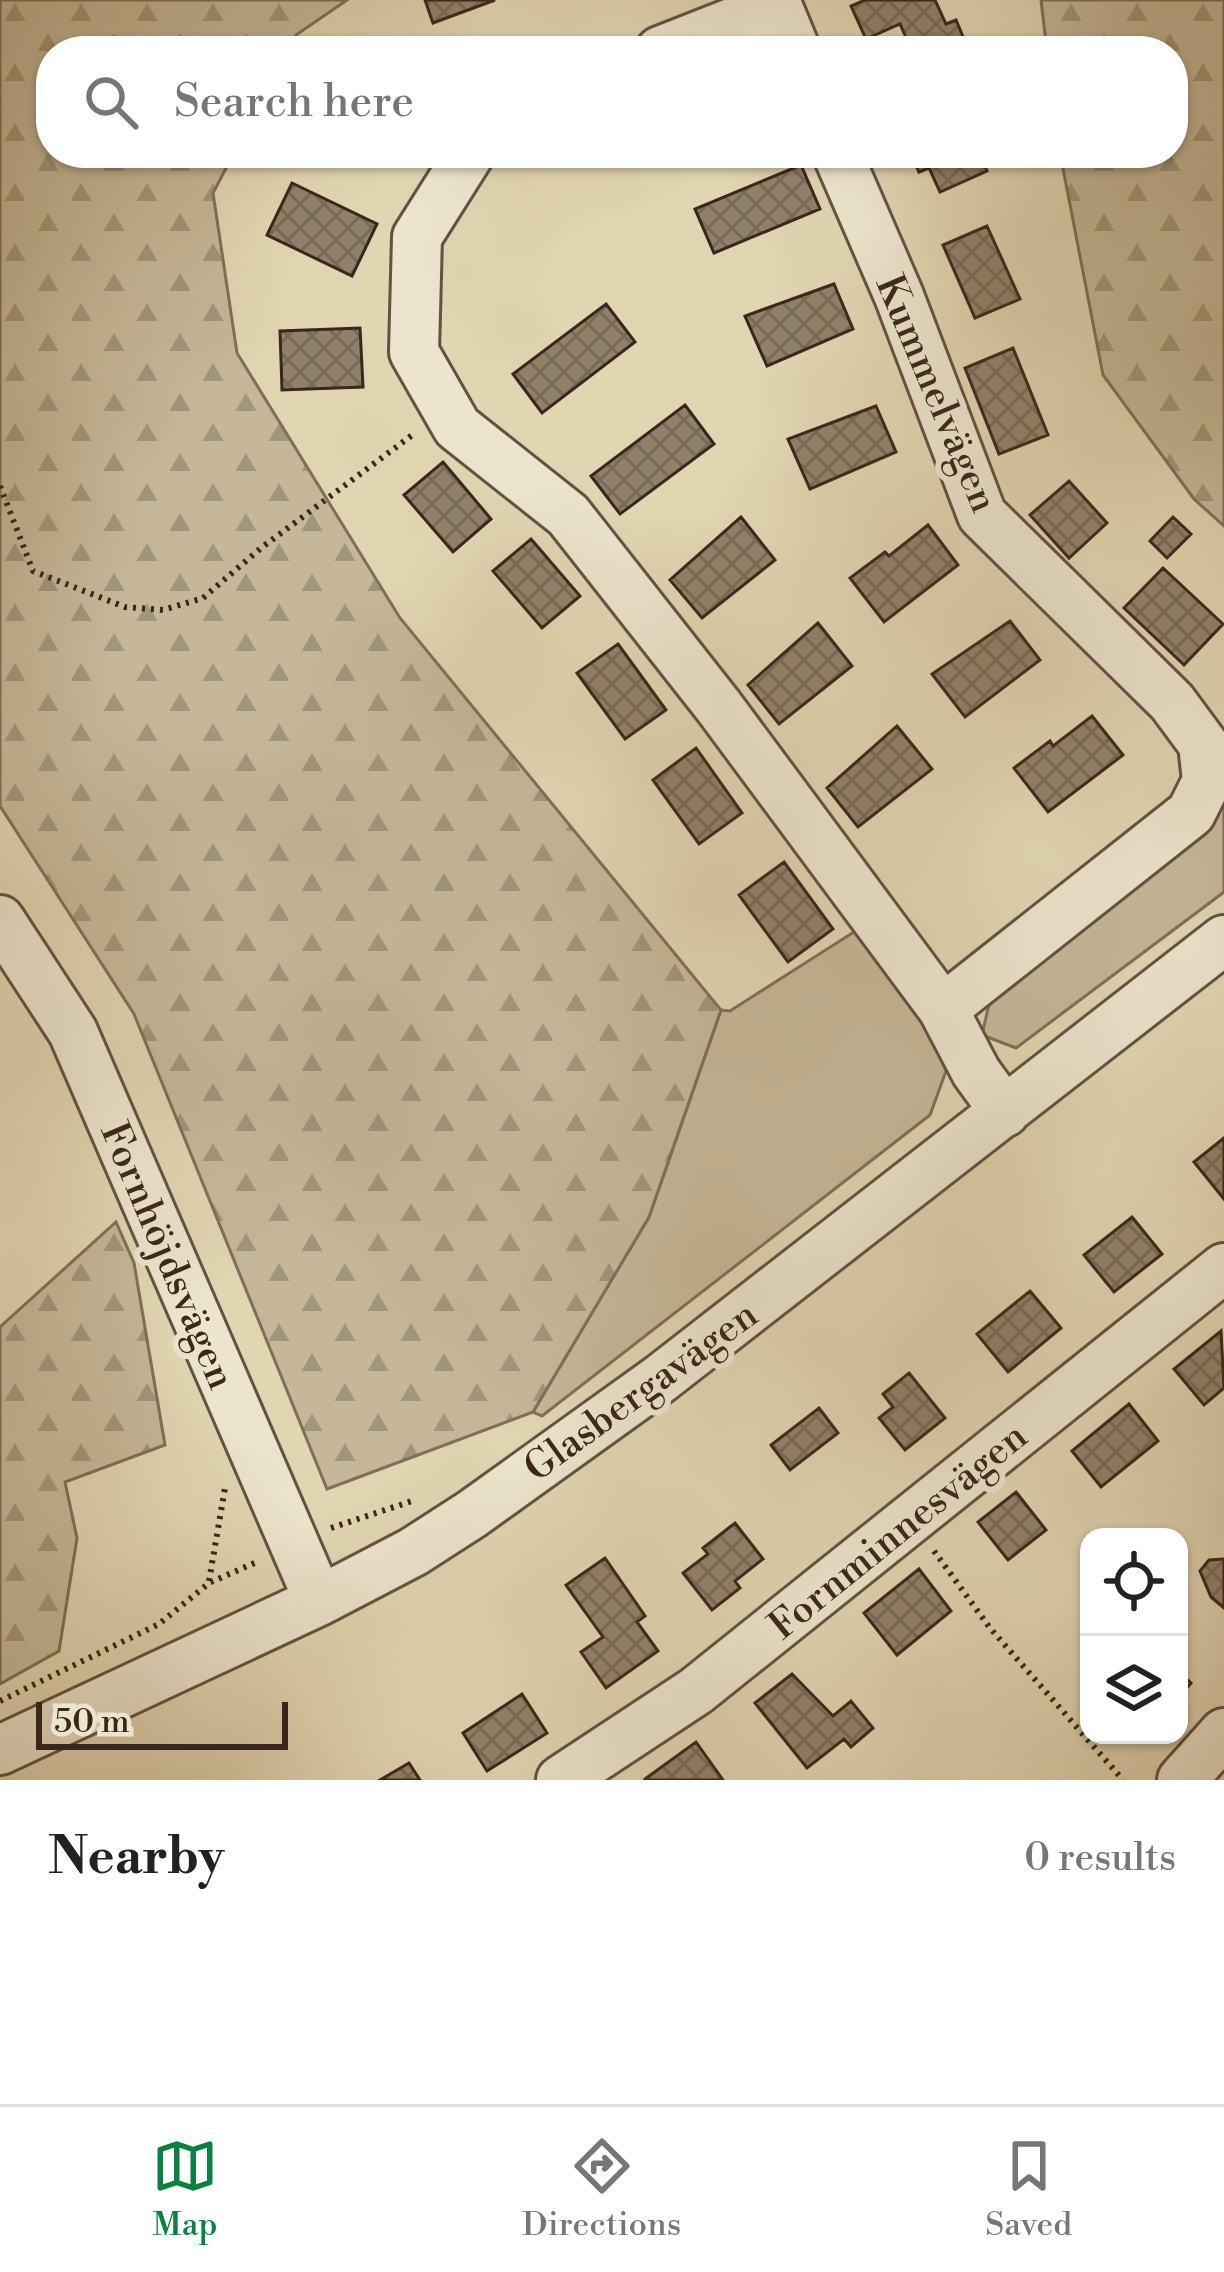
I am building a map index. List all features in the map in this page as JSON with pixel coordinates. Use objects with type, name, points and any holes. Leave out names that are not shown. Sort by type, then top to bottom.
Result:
[{"type":"street","points":[[698,36],[781,3],[791,36]]},
{"type":"street","points":[[461,168],[417,237],[414,352],[457,427],[568,515],[719,707],[943,1009],[976,1072],[1005,1112]]},
{"type":"street","name":"Kummelvägen","points":[[843,168],[982,515],[1172,702],[1203,744],[1207,781],[1191,813],[943,1009]]},
{"type":"street","name":"Fornhöjdsvägen","points":[[0,920],[73,1032],[319,1601]]},
{"type":"street","name":"Glasbergavägen","points":[[0,1750],[319,1601],[413,1552],[472,1514],[660,1378],[1224,940]]},
{"type":"street","name":"Fornminnesvägen","points":[[561,1780],[696,1691],[1224,1268]]},
{"type":"street","points":[[1183,1780],[1224,1733]]},
{"type":"path","points":[[0,486],[33,571],[125,607],[164,610],[203,598],[261,548],[447,409]]},
{"type":"path","points":[[0,1701],[159,1624],[208,1583],[340,1523],[422,1498]]},
{"type":"path","points":[[911,1519],[990,1628],[1123,1780]]},
{"type":"green space","points":[[0,0],[347,0],[295,36],[36,36],[36,168],[226,168],[213,193],[237,353],[400,618],[721,1010],[649,1217],[533,1412],[327,1489],[134,1014],[0,806]]},
{"type":"green space","points":[[1041,0],[1224,0],[1224,526],[1194,499],[1103,375],[1063,168],[1188,168],[1188,36],[1045,36]]},
{"type":"green space","points":[[1224,798],[1224,892],[1016,1048],[982,1035],[991,995]]},
{"type":"green space","points":[[868,923],[923,1015],[946,1071],[930,1115],[542,1416],[533,1412],[649,1217],[721,1010],[730,1011]]},
{"type":"green space","points":[[116,1222],[134,1263],[165,1445],[65,1482],[77,1538],[59,1651],[0,1684],[0,1327]]},
{"type":"building","points":[[425,0],[495,0],[433,23]]},
{"type":"building","points":[[865,0],[935,0],[946,24],[956,20],[963,36],[905,36],[900,24],[865,36],[851,6]]},
{"type":"building","points":[[802,168],[820,209],[714,253],[695,209]]},
{"type":"building","points":[[929,168],[986,168],[987,171],[940,192]]},
{"type":"building","points":[[292,183],[377,224],[352,276],[267,235]]},
{"type":"building","points":[[987,226],[1020,299],[975,318],[943,245]]},
{"type":"building","points":[[834,284],[853,329],[767,366],[745,316]]},
{"type":"building","points":[[606,304],[635,342],[542,413],[513,374]]},
{"type":"building","points":[[360,328],[363,387],[282,390],[280,331]]},
{"type":"building","points":[[1013,348],[1048,435],[999,454],[965,368]]},
{"type":"building","points":[[685,405],[714,444],[620,514],[591,476]]},
{"type":"building","points":[[876,406],[896,452],[810,489],[788,439]]},
{"type":"building","points":[[443,462],[491,519],[453,552],[404,495]]},
{"type":"building","points":[[1069,481],[1107,523],[1069,558],[1030,515]]},
{"type":"building","points":[[741,517],[775,560],[702,618],[670,580]]},
{"type":"building","points":[[1173,517],[1191,534],[1167,558],[1150,541]]},
{"type":"building","points":[[928,525],[958,565],[884,622],[850,578],[885,552],[889,556]]},
{"type":"building","points":[[531,539],[580,596],[542,628],[493,571]]},
{"type":"building","points":[[1163,568],[1223,624],[1184,665],[1124,608]]},
{"type":"building","points":[[1010,621],[1040,660],[965,717],[932,674]]},
{"type":"building","points":[[818,623],[852,666],[779,724],[748,685]]},
{"type":"building","points":[[618,644],[666,710],[625,739],[577,673]]},
{"type":"building","points":[[1092,716],[1123,755],[1048,812],[1014,768]]},
{"type":"building","points":[[897,726],[932,769],[858,827],[827,788]]},
{"type":"building","points":[[696,748],[742,813],[699,844],[653,780]]},
{"type":"building","points":[[784,862],[833,929],[788,962],[739,895]]},
{"type":"building","points":[[1224,1138],[1224,1199],[1194,1162]]},
{"type":"building","points":[[1132,1217],[1162,1254],[1114,1292],[1084,1255]]},
{"type":"building","points":[[1030,1291],[1061,1328],[1008,1372],[977,1334]]},
{"type":"building","points":[[1221,1331],[1224,1388],[1204,1405],[1174,1369]]},
{"type":"building","points":[[909,1373],[945,1418],[905,1450],[879,1418],[893,1407],[883,1394]]},
{"type":"building","points":[[1129,1404],[1158,1441],[1101,1487],[1072,1451]]},
{"type":"building","points":[[819,1408],[838,1433],[790,1470],[771,1445]]},
{"type":"building","points":[[1016,1492],[1046,1530],[1008,1560],[978,1522]]},
{"type":"building","points":[[735,1523],[763,1559],[735,1581],[740,1588],[712,1610],[683,1573],[708,1554],[703,1548]]},
{"type":"building","points":[[605,1558],[645,1616],[637,1622],[658,1651],[606,1688],[581,1652],[603,1637],[566,1585]]},
{"type":"building","points":[[1224,1559],[1224,1608],[1211,1597],[1200,1571],[1209,1560]]},
{"type":"building","points":[[919,1569],[951,1611],[897,1655],[864,1613]]},
{"type":"building","points":[[792,1674],[833,1716],[851,1701],[873,1728],[851,1747],[844,1739],[807,1768],[755,1703]]},
{"type":"building","points":[[522,1694],[547,1733],[487,1771],[463,1733]]},
{"type":"building","points":[[696,1742],[723,1780],[645,1779]]},
{"type":"building","points":[[409,1763],[420,1780],[380,1780]]}]
